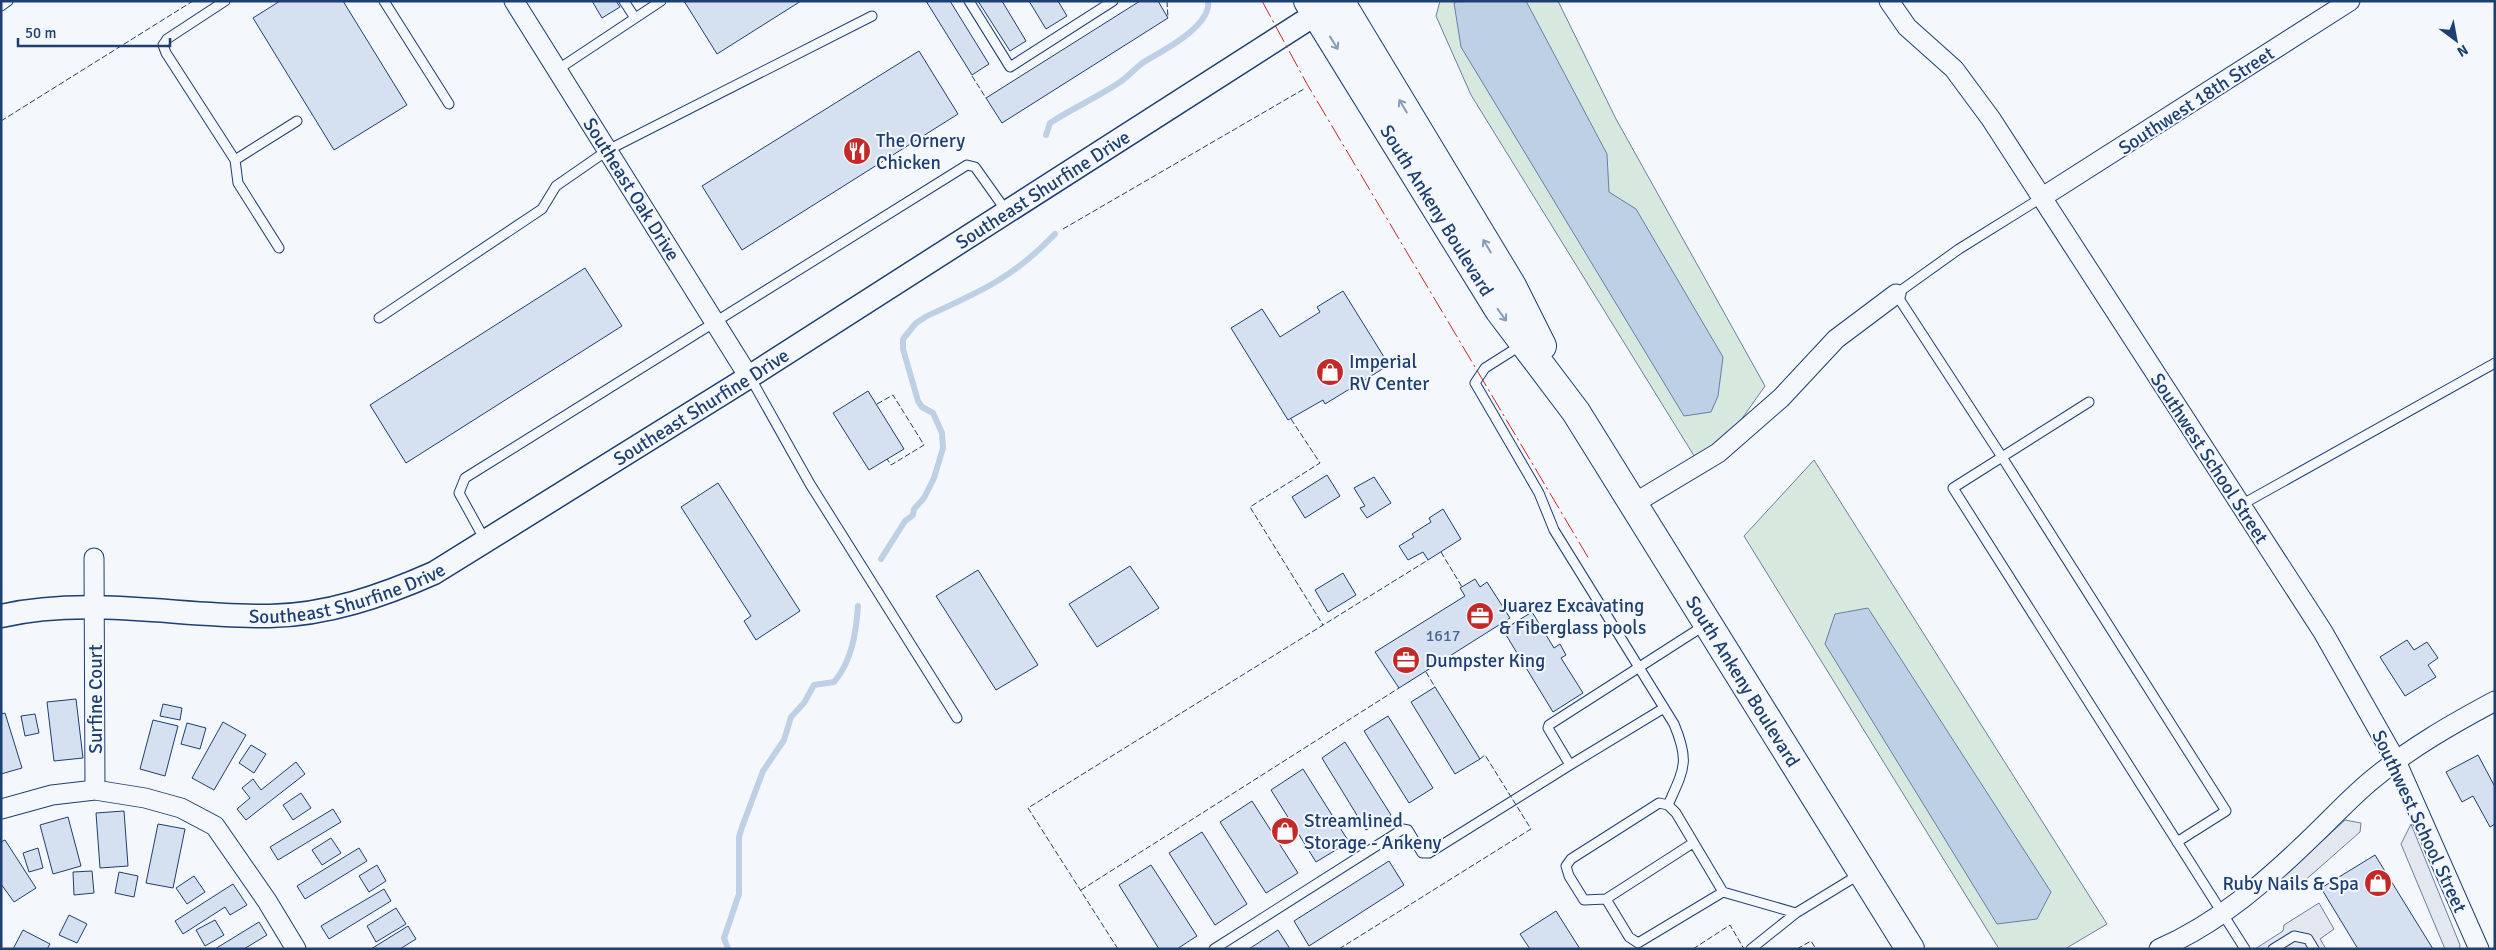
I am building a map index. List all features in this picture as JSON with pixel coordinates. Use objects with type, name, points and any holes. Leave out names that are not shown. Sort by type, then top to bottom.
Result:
[{"type":"main road","name":"South Ankeny Boulevard","points":[[1325,4],[1499,310],[1576,412]]},
{"type":"main road","name":"South Ankeny Boulevard","points":[[1325,4],[1512,286],[1576,412],[1910,949]]},
{"type":"street","name":"Southeast Oak Drive","points":[[514,1],[749,376]]},
{"type":"street","name":"Southwest School Street","points":[[1889,1],[1907,27],[1954,69],[1990,119],[2323,632],[2396,761],[2479,949]]},
{"type":"street","name":"Southwest 18th Street","points":[[2041,198],[2350,1]]},
{"type":"street","name":"Southeast Shurfine Drive","points":[[1,616],[51,607],[96,607],[270,616],[313,612],[354,603],[395,590],[434,573],[1007,212],[1325,4]]},
{"type":"street","points":[[1633,504],[1718,453],[1781,398],[1836,339],[1896,294]]},
{"type":"street","name":"Surfine Court","points":[[94,558],[96,607],[95,790]]},
{"type":"street","points":[[2159,949],[2204,926],[2253,890],[2371,780],[2396,761],[2437,732],[2495,701]]},
{"type":"street","points":[[1,810],[52,795],[95,790],[145,798],[172,806],[215,826],[267,901],[296,949]]},
{"type":"lane","points":[[1,6],[8,1]]},
{"type":"lane","points":[[225,1],[167,39],[163,45],[166,54],[235,160],[238,183],[279,248]]},
{"type":"lane","points":[[384,1],[449,104]]},
{"type":"lane","points":[[624,1],[634,18]]},
{"type":"lane","points":[[557,70],[660,1]]},
{"type":"lane","points":[[969,1],[1010,67],[1112,1]]},
{"type":"lane","points":[[379,318],[542,209],[556,186],[608,150],[872,16]]},
{"type":"lane","points":[[235,160],[297,121]]},
{"type":"lane","points":[[486,542],[459,493],[465,478],[967,165],[975,167],[1007,212]]},
{"type":"lane","points":[[2041,198],[1959,249],[1896,294],[2002,457],[2226,811],[2177,842]]},
{"type":"lane","points":[[1524,344],[1485,368],[1475,383],[1539,493],[1554,530],[1640,667],[1664,708],[1684,748],[1684,769],[1668,805]]},
{"type":"lane","points":[[2241,505],[2495,363]]},
{"type":"lane","points":[[749,376],[810,484],[957,718]]},
{"type":"lane","points":[[2089,402],[1953,488],[2245,949]]},
{"type":"lane","points":[[1570,765],[1550,731],[1549,724],[1707,624]]},
{"type":"lane","points":[[1214,949],[1403,829],[1408,830],[1422,852],[1428,853],[1664,708]]},
{"type":"lane","points":[[1693,843],[1606,899],[1584,900],[1569,876],[1566,866],[1571,859],[1660,803],[1668,805],[1693,843],[1723,892],[1796,913]]},
{"type":"lane","points":[[1751,949],[1796,913],[1862,872]]},
{"type":"lane","points":[[1606,899],[1629,937],[1638,943],[1723,892]]},
{"type":"lane","points":[[2273,949],[2294,936],[2308,939],[2314,949]]},
{"type":"shaded area","points":[[1440,1],[1558,1],[1616,119],[1765,386],[1729,437],[1696,459],[1471,95],[1436,16]]},
{"type":"shaded area","points":[[1814,460],[2107,924],[2065,949],[1999,949],[1744,536]]},
{"type":"shaded area","points":[[2345,820],[2361,823],[2360,832],[2294,890],[2273,886]]},
{"type":"shaded area","points":[[2411,824],[2460,945],[2459,949],[2445,949],[2401,844]]},
{"type":"shaded area","points":[[2319,903],[2334,929],[2320,939],[2326,949],[2255,949],[2283,931],[2284,925]]},
{"type":"water","points":[[1458,1],[1526,1],[1607,154],[1609,192],[1636,209],[1723,357],[1718,396],[1711,412],[1684,416],[1461,47],[1454,3]]},
{"type":"water","points":[[1868,608],[2051,892],[2037,919],[1997,924],[1825,644],[1835,614]]},
{"type":"building","points":[[280,1],[343,1],[407,105],[334,150],[253,18]]},
{"type":"building","points":[[592,1],[616,1],[620,7],[602,18]]},
{"type":"building","points":[[684,1],[801,1],[717,54]]},
{"type":"building","points":[[926,1],[950,1],[989,64],[972,75]]},
{"type":"building","points":[[978,1],[1002,1],[1026,41],[1010,51]]},
{"type":"building","points":[[1029,1],[1058,1],[1067,16],[1046,29]]},
{"type":"building","points":[[1140,1],[1158,1],[1168,18],[1002,123],[986,98]]},
{"type":"building","points":[[919,51],[958,114],[742,250],[702,186]]},
{"type":"building","points":[[585,268],[622,326],[406,463],[370,405]]},
{"type":"building","points":[[1343,291],[1389,365],[1325,404],[1323,400],[1288,420],[1231,328],[1262,309],[1280,337],[1320,312],[1317,307]]},
{"type":"building","points":[[868,391],[904,449],[869,470],[833,413]]},
{"type":"building","points":[[1327,475],[1340,496],[1305,518],[1292,497]]},
{"type":"building","points":[[1374,477],[1391,503],[1367,518],[1360,508],[1365,506],[1354,488]]},
{"type":"building","points":[[718,483],[800,611],[756,640],[744,621],[751,616],[681,507]]},
{"type":"building","points":[[1443,509],[1461,539],[1428,560],[1423,552],[1408,560],[1399,546],[1414,537],[1412,534],[1431,522],[1429,518]]},
{"type":"building","points":[[1130,566],[1159,608],[1097,647],[1069,604]]},
{"type":"building","points":[[978,570],[1038,665],[996,690],[936,596]]},
{"type":"building","points":[[1343,573],[1356,595],[1328,612],[1315,590]]},
{"type":"building","points":[[1475,579],[1480,587],[1487,582],[1510,618],[1399,688],[1375,652],[1465,596],[1460,588]]},
{"type":"building","points":[[1532,612],[1554,648],[1560,644],[1566,655],[1561,658],[1583,693],[1553,712],[1503,630]]},
{"type":"building","points":[[2407,640],[2414,650],[2427,642],[2438,658],[2428,665],[2436,677],[2405,696],[2380,657]]},
{"type":"building","points":[[1435,687],[1480,759],[1455,774],[1411,702]]},
{"type":"building","points":[[76,699],[83,758],[54,761],[47,702]]},
{"type":"building","points":[[163,704],[182,708],[180,720],[160,716]]},
{"type":"building","points":[[5,713],[22,768],[1,774],[1,714]]},
{"type":"building","points":[[35,714],[39,733],[25,736],[21,716]]},
{"type":"building","points":[[1388,716],[1433,788],[1409,803],[1364,731]]},
{"type":"building","points":[[153,720],[178,726],[165,776],[140,769]]},
{"type":"building","points":[[223,722],[246,735],[214,790],[192,778]]},
{"type":"building","points":[[187,723],[206,728],[200,749],[181,744]]},
{"type":"building","points":[[1345,742],[1391,815],[1366,830],[1322,758]]},
{"type":"building","points":[[251,745],[266,754],[254,773],[239,763]]},
{"type":"building","points":[[2478,755],[2495,787],[2495,824],[2490,827],[2473,796],[2462,802],[2446,772]]},
{"type":"building","points":[[296,762],[305,774],[246,820],[237,809],[250,798],[242,788],[253,779],[261,790]]},
{"type":"building","points":[[1303,769],[1349,842],[1316,862],[1271,790]]},
{"type":"building","points":[[301,793],[311,808],[293,820],[283,805]]},
{"type":"building","points":[[1252,801],[1298,873],[1266,893],[1220,822]]},
{"type":"building","points":[[333,809],[341,822],[278,860],[270,847]]},
{"type":"building","points":[[124,811],[128,866],[100,868],[96,813]]},
{"type":"building","points":[[68,817],[81,866],[53,874],[40,825]]},
{"type":"building","points":[[158,824],[185,829],[173,888],[146,883]]},
{"type":"building","points":[[1202,832],[1247,904],[1215,925],[1169,853]]},
{"type":"building","points":[[331,838],[341,853],[322,865],[312,850]]},
{"type":"building","points":[[5,840],[36,888],[14,902],[1,884],[1,842]]},
{"type":"building","points":[[38,848],[43,868],[29,872],[23,853]]},
{"type":"building","points":[[359,848],[367,861],[305,899],[297,886]]},
{"type":"building","points":[[2375,855],[2433,949],[2358,949],[2321,888]]},
{"type":"building","points":[[1389,861],[1404,885],[1309,946],[1294,921]]},
{"type":"building","points":[[377,865],[386,881],[369,892],[359,876]]},
{"type":"building","points":[[1151,865],[1197,936],[1177,949],[1159,949],[1119,885]]},
{"type":"building","points":[[92,871],[94,893],[74,895],[73,872]]},
{"type":"building","points":[[119,872],[138,876],[134,897],[115,893]]},
{"type":"building","points":[[194,876],[205,892],[187,904],[176,888]]},
{"type":"building","points":[[233,884],[247,905],[230,915],[225,907],[183,934],[175,921]]},
{"type":"building","points":[[384,889],[391,901],[329,939],[321,926]]},
{"type":"building","points":[[396,908],[406,924],[376,942],[367,926]]},
{"type":"building","points":[[1556,911],[1580,949],[1530,949],[1520,934]]},
{"type":"building","points":[[69,915],[87,924],[77,943],[59,935]]},
{"type":"building","points":[[215,920],[224,935],[205,946],[196,930]]},
{"type":"building","points":[[259,922],[267,935],[244,949],[215,949]]},
{"type":"building","points":[[408,926],[416,939],[400,949],[371,949]]},
{"type":"building","points":[[23,930],[50,944],[47,949],[13,949]]},
{"type":"building","points":[[1278,930],[1290,949],[1249,949]]},
{"type":"waterway","points":[[1046,135],[1050,123],[1123,80],[1144,62],[1184,37],[1202,20],[1207,10],[1208,1]]},
{"type":"waterway","points":[[881,559],[905,521],[913,515],[914,509],[924,498],[934,478],[943,448],[942,433],[933,413],[922,407],[918,401],[903,349],[903,339],[916,323],[927,316],[980,291],[1010,273],[1025,262],[1055,234]]},
{"type":"waterway","points":[[728,949],[724,938],[739,894],[739,837],[763,771],[784,740],[791,717],[804,703],[814,685],[834,682],[840,674],[852,646],[858,606]]},
{"type":"fence","points":[[1,121],[193,1]]},
{"type":"fence","points":[[1167,1],[1168,18]]},
{"type":"fence","points":[[972,76],[986,98]]},
{"type":"fence","points":[[1063,229],[1304,89]]},
{"type":"fence","points":[[877,404],[893,395],[924,445],[891,465],[887,459]]},
{"type":"fence","points":[[1291,419],[1320,463],[1250,507],[1323,625]]},
{"type":"fence","points":[[1441,552],[1462,587]]},
{"type":"fence","points":[[1118,949],[1028,808],[1428,560]]},
{"type":"fence","points":[[1426,672],[1435,687]]},
{"type":"fence","points":[[1081,890],[1399,688]]},
{"type":"fence","points":[[1339,949],[1531,829],[1485,755],[1480,759]]},
{"type":"fence","points":[[1693,949],[1730,925],[1744,949]]},
{"type":"fence","points":[[1797,949],[1811,941],[1816,949]]},
{"type":"power","points":[[1262,1],[1307,84],[1589,559]]},
{"type":"place","name":"The Ornery Chicken","points":[[857,151]]},
{"type":"place","name":"Imperial RV Center","points":[[1330,372]]},
{"type":"place","name":"Juarez Excavating & Fiberglass pools","points":[[1480,616]]},
{"type":"place","name":"Dumpster King","points":[[1406,660]]},
{"type":"place","name":"Streamlined Storage - Ankeny","points":[[1285,831]]},
{"type":"place","name":"Ruby Nails & Spa","points":[[2378,883]]}]
